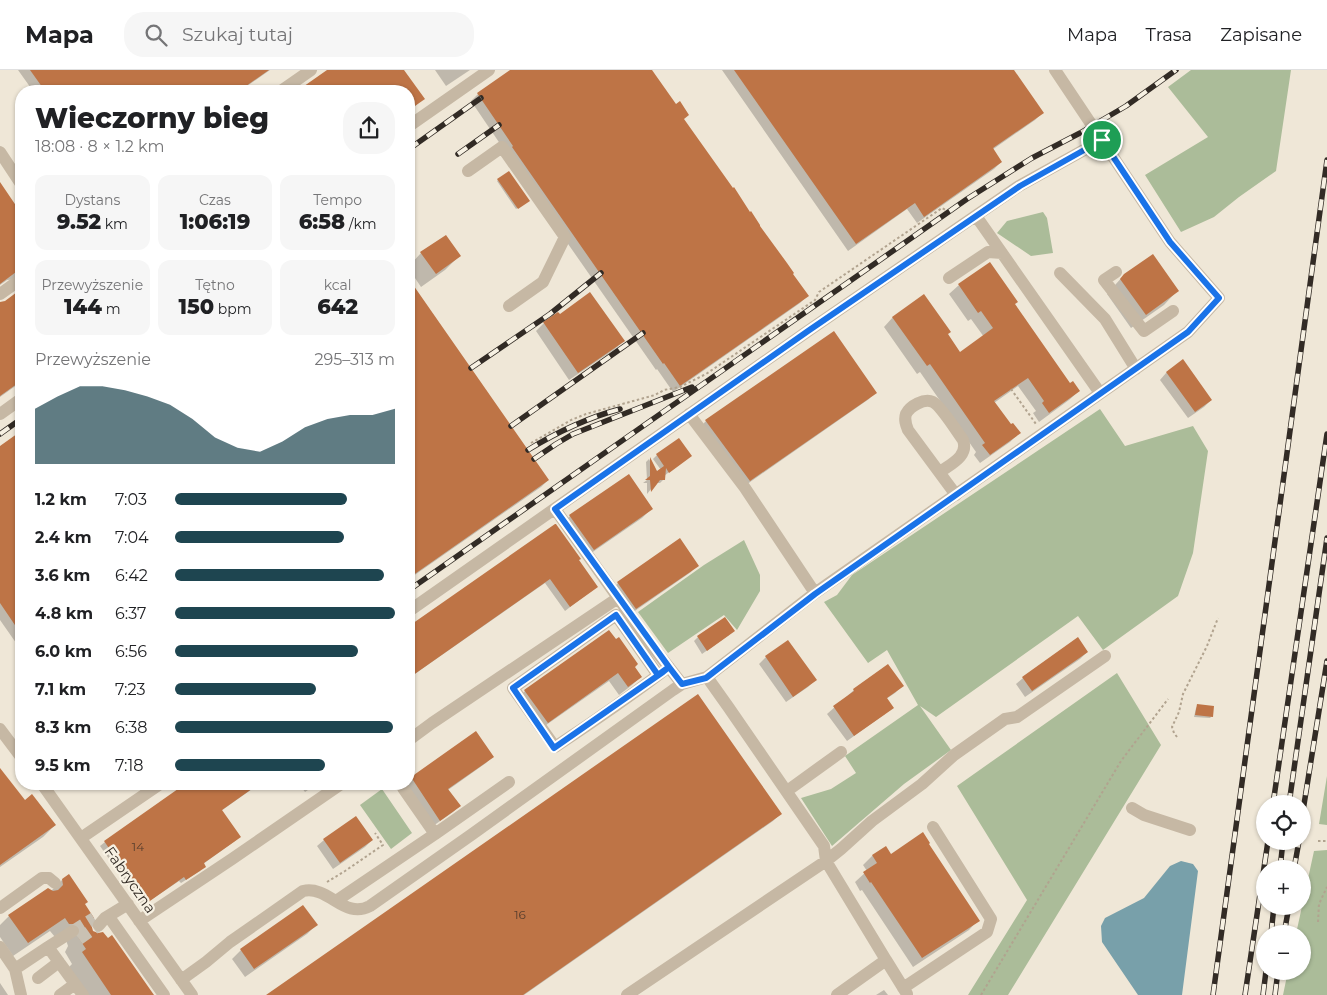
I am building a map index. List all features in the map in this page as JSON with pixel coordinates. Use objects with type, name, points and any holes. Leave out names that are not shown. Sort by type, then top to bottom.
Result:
[{"type":"street","points":[[290,85],[312,70]]},
{"type":"street","points":[[415,122],[489,70]]},
{"type":"street","points":[[181,980],[230,942],[303,891],[318,891],[343,905],[357,910],[370,906],[682,684],[706,678],[815,594],[1188,332],[1219,298],[1170,242],[1055,70]]},
{"type":"street","points":[[415,606],[1020,186],[1102,140]]},
{"type":"street","points":[[468,171],[502,147],[565,237],[543,282],[509,306]]},
{"type":"street","points":[[0,152],[15,175]]},
{"type":"street","points":[[976,216],[1100,393]]},
{"type":"street","points":[[949,278],[988,252],[1002,253]]},
{"type":"street","points":[[1116,272],[1104,280],[1144,331],[1173,311]]},
{"type":"street","points":[[1060,273],[1105,319],[1136,369]]},
{"type":"street","points":[[0,294],[15,283]]},
{"type":"street","points":[[1105,319],[1122,304]]},
{"type":"street","points":[[940,472],[964,452],[963,440],[938,406],[932,402],[924,401],[906,413],[906,425],[956,496]]},
{"type":"street","points":[[0,414],[15,403]]},
{"type":"street","points":[[689,414],[745,488],[815,594]]},
{"type":"street","points":[[555,509],[682,684]]},
{"type":"street","points":[[415,736],[618,598]]},
{"type":"street","points":[[658,675],[616,615],[513,688],[554,748],[658,675],[669,667]]},
{"type":"street","points":[[628,995],[826,860],[872,821],[922,784],[954,756],[1005,719],[1017,717],[1105,656]]},
{"type":"street","points":[[706,678],[729,708],[824,846],[826,860],[906,992],[988,932],[991,918],[933,827]]},
{"type":"street","points":[[0,729],[15,748]]},
{"type":"street","points":[[787,791],[841,752]]},
{"type":"street","points":[[336,901],[509,782]]},
{"type":"street","name":"Fabryczna","points":[[46,790],[192,995]]},
{"type":"street","points":[[81,838],[151,790]]},
{"type":"street","points":[[139,921],[332,790]]},
{"type":"street","points":[[404,790],[435,834]]},
{"type":"street","points":[[1132,808],[1144,815],[1190,830]]},
{"type":"street","points":[[0,908],[42,878],[49,878],[54,883]]},
{"type":"street","points":[[128,904],[102,919],[164,995]]},
{"type":"street","points":[[15,969],[52,945],[76,935]]},
{"type":"street","points":[[52,945],[59,962],[83,995]]},
{"type":"street","points":[[0,947],[15,969],[21,995]]},
{"type":"street","points":[[837,995],[886,960]]},
{"type":"street","points":[[38,978],[59,962]]},
{"type":"street","points":[[60,995],[75,984]]},
{"type":"path","points":[[531,443],[571,420],[586,414],[655,395],[664,390],[680,387],[706,374],[815,300],[819,292],[942,208],[949,212]]},
{"type":"path","points":[[774,328],[777,332]]},
{"type":"path","points":[[1011,389],[1043,434]]},
{"type":"path","points":[[1177,737],[1172,727],[1179,712],[1183,694],[1203,655],[1218,618]]},
{"type":"path","points":[[981,995],[1121,761],[1168,699]]},
{"type":"path","points":[[318,891],[328,881],[345,872],[382,845],[375,833]]},
{"type":"path","points":[[1318,841],[1327,842]]},
{"type":"path","points":[[1318,922],[1319,904],[1327,887]]},
{"type":"green space","points":[[1191,70],[1291,70],[1276,171],[1214,217],[1181,232],[1145,175],[1208,137],[1168,87]]},
{"type":"green space","points":[[1043,212],[1047,218],[1053,253],[1031,256],[997,233],[1007,221]]},
{"type":"green space","points":[[1100,409],[1125,446],[1193,426],[1208,451],[1193,553],[1178,596],[1103,650],[1078,616],[936,717],[920,706],[951,750],[904,784],[832,846],[801,798],[831,789],[856,773],[845,756],[918,705],[887,650],[868,663],[824,602],[837,595],[852,575]]},
{"type":"green space","points":[[744,540],[760,575],[760,591],[737,630],[724,615],[668,653],[638,612],[704,565]]},
{"type":"green space","points":[[1117,673],[1161,745],[1008,995],[968,995],[1027,900],[957,786]]},
{"type":"green space","points":[[1327,776],[1327,825],[1319,824]]},
{"type":"green space","points":[[383,790],[412,833],[391,849],[360,805]]},
{"type":"green space","points":[[1327,850],[1327,995],[1283,995],[1286,980],[1311,980],[1311,925],[1298,925],[1300,915],[1311,915],[1311,865],[1314,851]]},
{"type":"water","points":[[1181,861],[1193,864],[1198,871],[1182,995],[1138,995],[1102,942],[1101,926],[1105,918],[1144,898],[1170,866]]},
{"type":"building","points":[[30,70],[269,70],[248,85],[41,85]]},
{"type":"building","points":[[327,70],[404,70],[415,85],[306,85]]},
{"type":"building","points":[[510,70],[652,70],[676,104],[680,101],[689,115],[684,119],[751,211],[809,296],[680,386],[512,147],[477,93]]},
{"type":"building","points":[[734,70],[1014,70],[1044,113],[993,148],[1002,162],[924,217],[915,203],[856,244]]},
{"type":"building","points":[[415,85],[425,99],[415,106]]},
{"type":"building","points":[[509,171],[530,201],[518,209],[497,179]]},
{"type":"building","points":[[0,182],[15,204],[15,273],[0,284]]},
{"type":"building","points":[[446,235],[461,256],[436,274],[420,252]]},
{"type":"building","points":[[1153,254],[1179,291],[1146,315],[1120,279],[1124,274]]},
{"type":"building","points":[[990,262],[1018,302],[1015,304],[1070,383],[1073,381],[1080,391],[1049,413],[1042,403],[1044,401],[1028,378],[994,401],[1011,424],[1013,423],[1021,433],[990,455],[982,445],[985,443],[930,364],[927,366],[892,317],[924,294],[951,332],[948,334],[960,352],[993,328],[981,311],[978,313],[958,284]]},
{"type":"building","points":[[415,288],[549,480],[415,574]]},
{"type":"building","points":[[590,292],[625,341],[578,373],[543,322],[558,312],[560,314]]},
{"type":"building","points":[[15,294],[15,385],[0,396],[0,302],[5,301]]},
{"type":"building","points":[[834,331],[877,393],[750,481],[705,420]]},
{"type":"building","points":[[1183,359],[1212,400],[1195,412],[1166,372]]},
{"type":"building","points":[[15,435],[15,625],[0,603],[0,446]]},
{"type":"building","points":[[679,438],[692,456],[669,473],[666,468],[665,480],[660,480],[651,492],[650,480],[645,480],[650,476],[650,457],[657,471],[664,466],[656,454]]},
{"type":"building","points":[[629,474],[653,509],[594,550],[569,515]]},
{"type":"building","points":[[555,524],[581,559],[579,560],[598,587],[570,607],[550,579],[415,674],[415,622]]},
{"type":"building","points":[[680,538],[699,566],[636,609],[617,582]]},
{"type":"building","points":[[725,617],[735,631],[707,651],[697,636]]},
{"type":"building","points":[[609,630],[616,639],[619,637],[638,664],[635,667],[642,677],[628,687],[618,673],[548,723],[524,690]]},
{"type":"building","points":[[1078,637],[1088,652],[1032,691],[1022,677]]},
{"type":"building","points":[[788,640],[817,680],[793,697],[765,656]]},
{"type":"building","points":[[888,664],[904,686],[887,698],[894,708],[854,736],[833,706]]},
{"type":"building","points":[[698,694],[782,814],[523,995],[266,995]]},
{"type":"building","points":[[1197,704],[1214,706],[1213,717],[1195,715]]},
{"type":"building","points":[[476,731],[494,757],[448,789],[461,806],[440,821],[415,783],[415,774]]},
{"type":"building","points":[[0,768],[15,787],[15,790],[17,790],[25,800],[32,794],[56,825],[0,865]]},
{"type":"building","points":[[176,790],[250,790],[222,810],[241,837],[204,863],[206,867],[186,880],[184,877],[147,903],[104,841]]},
{"type":"building","points":[[356,816],[373,840],[340,863],[323,839]]},
{"type":"building","points":[[923,832],[980,921],[922,958],[863,872],[877,863],[872,855],[886,846],[891,854]]},
{"type":"building","points":[[69,874],[88,902],[85,904],[94,918],[91,924],[93,931],[103,932],[108,938],[112,935],[154,995],[111,995],[82,952],[86,949],[78,937],[81,931],[80,927],[76,924],[69,924],[65,918],[28,943],[8,915],[48,888],[53,891],[58,890],[63,885],[62,879]]},
{"type":"building","points":[[303,905],[318,925],[254,969],[240,949]]},
{"type":"tunnel","points":[[73,931],[94,918]]},
{"type":"tunnel","points":[[79,939],[99,925]]},
{"type":"railway","points":[[415,586],[967,199],[1032,158],[1126,106],[1176,70]]},
{"type":"railway","points":[[415,145],[481,98]]},
{"type":"railway","points":[[458,154],[499,125]]},
{"type":"railway","points":[[1213,995],[1327,160]]},
{"type":"railway","points":[[471,368],[550,314],[601,273]]},
{"type":"railway","points":[[511,426],[643,333]]},
{"type":"railway","points":[[534,459],[573,434],[692,387]]},
{"type":"railway","points":[[528,450],[573,426],[620,409]]},
{"type":"railway","points":[[0,434],[15,423]]},
{"type":"railway","points":[[1274,795],[1327,434]]},
{"type":"railway","points":[[1290,795],[1327,538]]},
{"type":"railway","points":[[1306,795],[1327,661]]},
{"type":"railway","points":[[1245,995],[1267,850]]},
{"type":"railway","points":[[1281,860],[1282,850]]},
{"type":"railway","points":[[1296,860],[1297,850]]},
{"type":"railway","points":[[1272,925],[1273,915]]},
{"type":"railway","points":[[1286,925],[1287,915]]},
{"type":"railway","points":[[1263,995],[1265,980]]},
{"type":"railway","points":[[1275,995],[1277,980]]},
{"type":"route","points":[[1102,140],[1020,186],[808,331],[555,509],[669,667],[658,675],[616,615],[513,688],[554,748],[663,672],[669,667],[682,684],[706,678],[815,594],[1188,332],[1219,298],[1170,242],[1102,140]]}]
